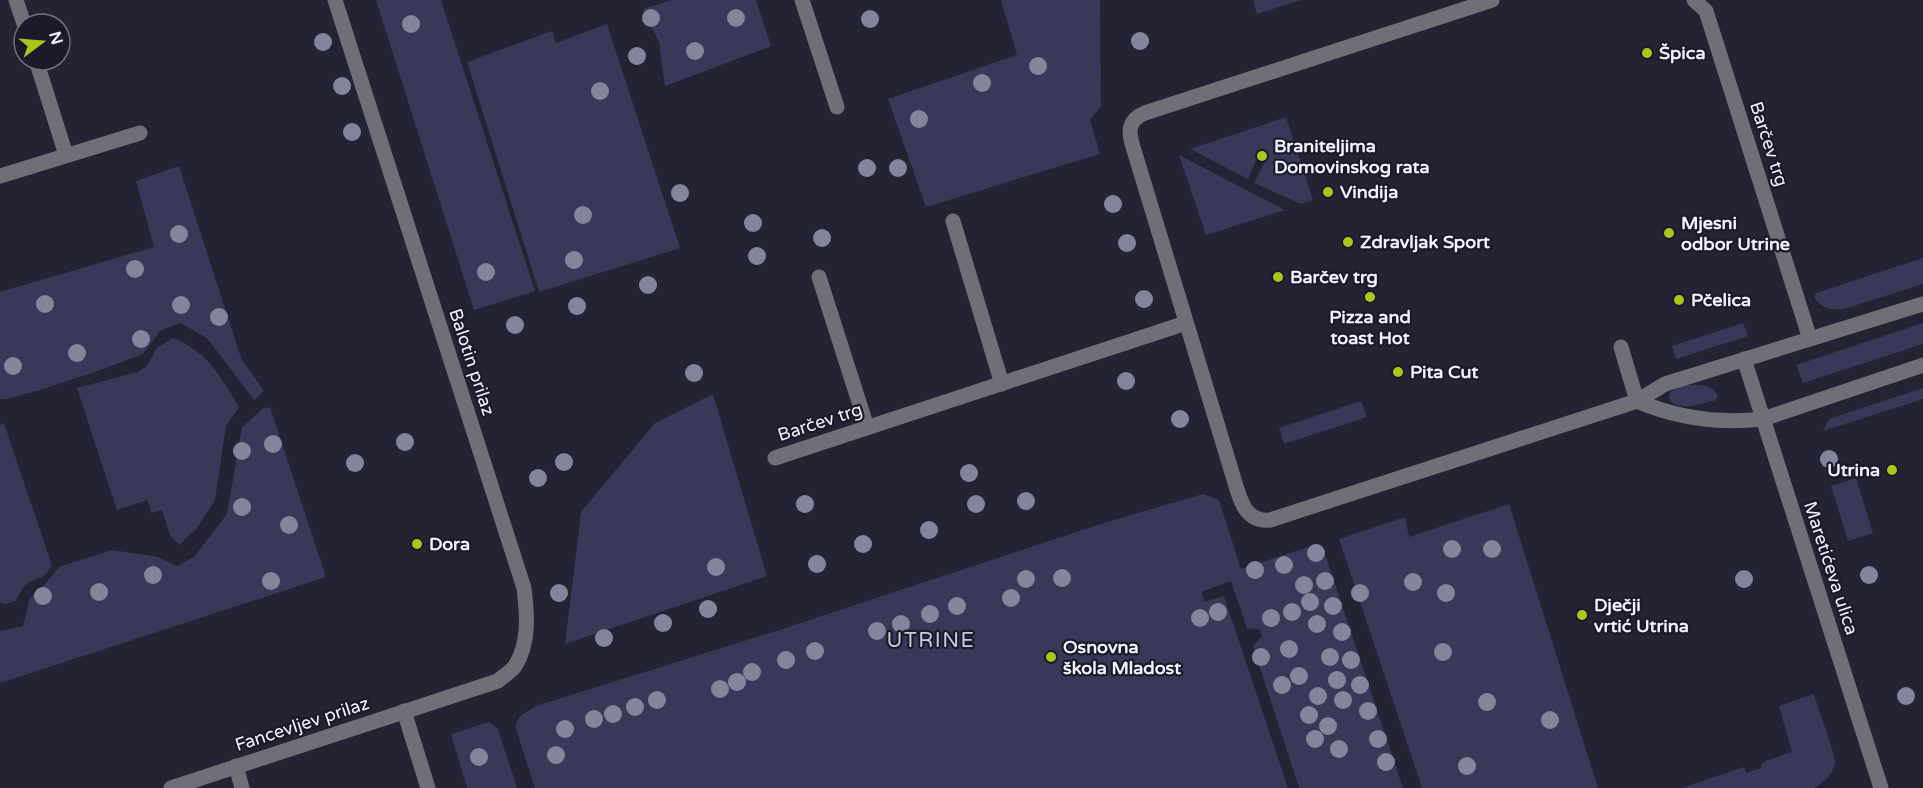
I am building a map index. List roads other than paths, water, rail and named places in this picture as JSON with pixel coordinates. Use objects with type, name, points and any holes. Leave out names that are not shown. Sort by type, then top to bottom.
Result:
[{"type":"street","name":"Balotin prilaz","points":[[335,0],[524,588],[527,614],[524,645],[515,667],[498,681],[447,698]]},
{"type":"street","points":[[802,0],[837,107]]},
{"type":"street","points":[[1492,0],[1166,105],[1137,116],[1131,123],[1129,134],[1242,504],[1249,515],[1257,520],[1270,520],[1637,401],[1665,384],[1923,304]]},
{"type":"street","name":"Barčev trg","points":[[1694,0],[1706,11],[1810,339]]},
{"type":"street","points":[[40,72],[66,155]]},
{"type":"street","points":[[0,176],[140,132]]},
{"type":"street","points":[[953,221],[1002,384]]},
{"type":"street","points":[[819,277],[867,427]]},
{"type":"street","name":"Barčev trg","points":[[775,458],[1186,323]]},
{"type":"street","points":[[1621,346],[1637,401],[1678,416],[1733,421],[1763,419],[1923,365]]},
{"type":"street","name":"Maretićeva ulica","points":[[1744,359],[1881,788]]},
{"type":"street","name":"Fancevljev prilaz","points":[[171,788],[447,698]]},
{"type":"street","points":[[404,711],[428,788]]},
{"type":"street","points":[[236,766],[242,788]]},
{"type":"place","name":"Špica","points":[[1647,53]]},
{"type":"place","name":"Braniteljima Domovinskog rata","points":[[1262,156]]},
{"type":"place","name":"Vindija","points":[[1328,192]]},
{"type":"place","name":"Mjesni odbor Utrine","points":[[1669,233]]},
{"type":"place","name":"Zdravljak Sport","points":[[1348,242]]},
{"type":"place","name":"Barčev trg","points":[[1278,277]]},
{"type":"place","name":"Pizza and toast Hot","points":[[1370,297]]},
{"type":"place","name":"Pčelica","points":[[1679,300]]},
{"type":"place","name":"Pita Cut","points":[[1398,372]]},
{"type":"place","name":"Utrina","points":[[1892,470]]},
{"type":"place","name":"Dora","points":[[417,544]]},
{"type":"place","name":"Dječji vrtić Utrina","points":[[1582,615]]},
{"type":"place","name":"Osnovna škola Mladost","points":[[1051,657]]},
{"type":"district","name":"UTRINE","points":[[931,640]]}]
